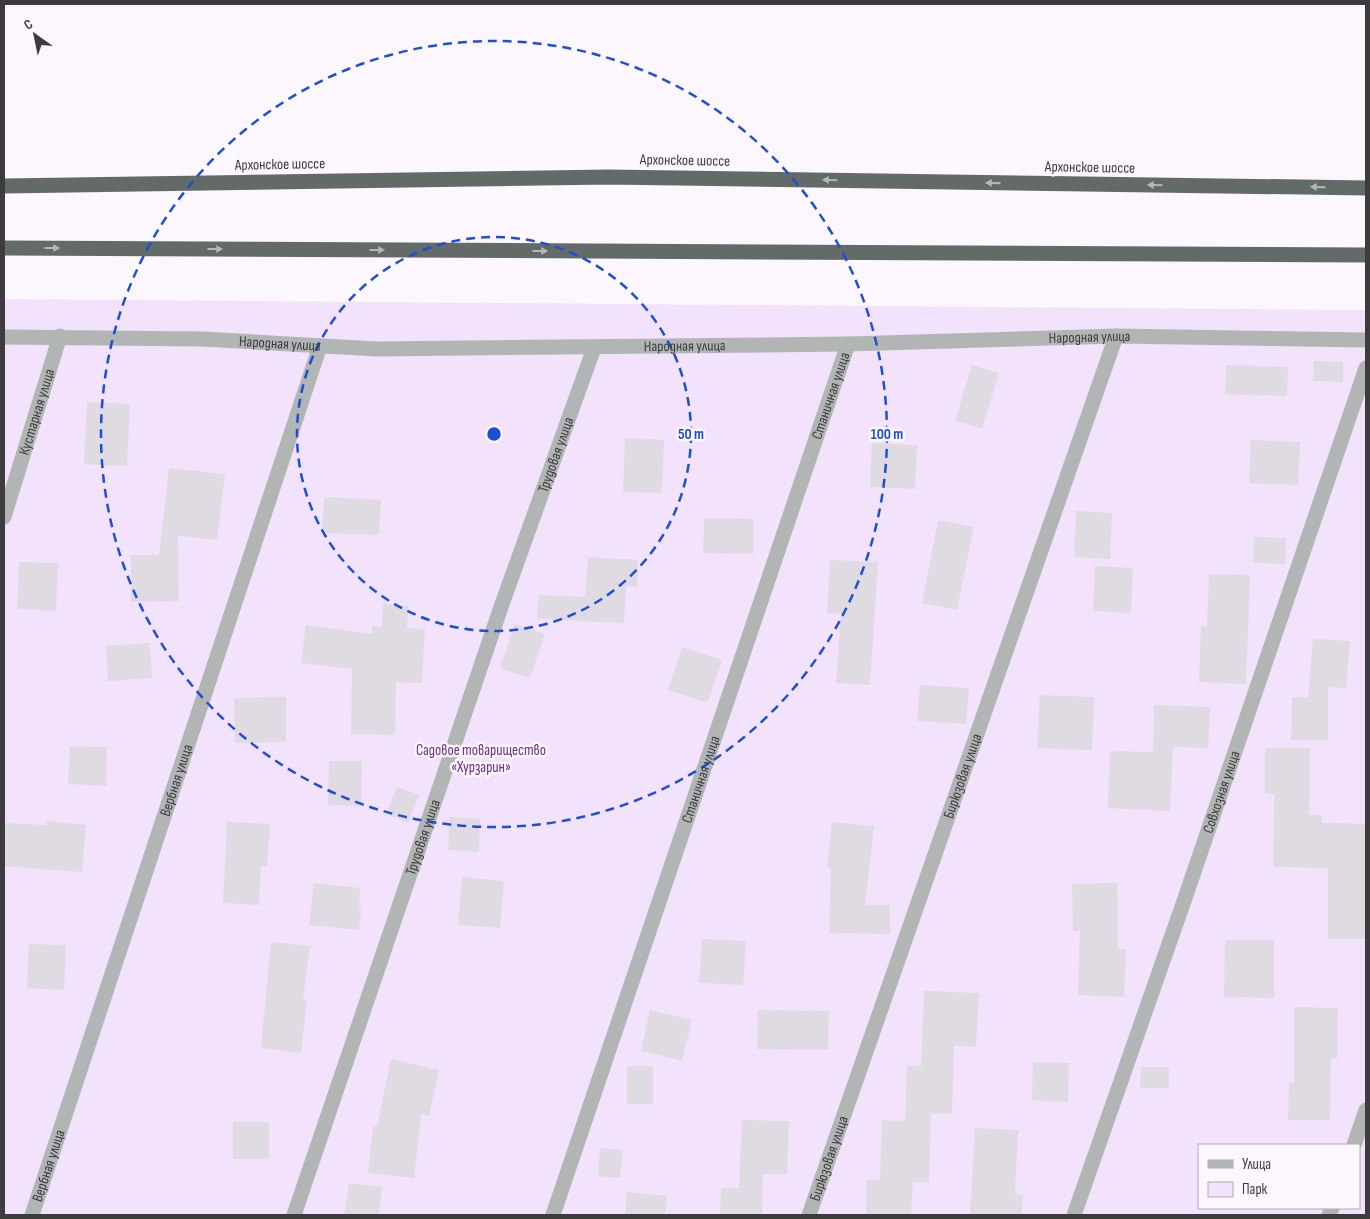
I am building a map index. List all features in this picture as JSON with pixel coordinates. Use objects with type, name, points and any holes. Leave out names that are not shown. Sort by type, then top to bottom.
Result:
[{"type":"highway","name":"Архонское шоссе","points":[[4,186],[608,177],[1366,188]]},
{"type":"highway","points":[[4,248],[1366,255]]},
{"type":"street","name":"Народная улица","points":[[4,337],[60,336],[204,339],[376,349],[848,344],[1116,336],[1366,340]]},
{"type":"street","name":"Кустарная улица","points":[[4,516],[60,336]]},
{"type":"street","name":"Бирюзовая улица","points":[[809,1215],[1116,336]]},
{"type":"street","name":"Станичная улица","points":[[553,1215],[848,344]]},
{"type":"street","name":"Вербная улица","points":[[32,1215],[320,346]]},
{"type":"street","name":"Трудовая улица","points":[[294,1215],[502,604],[594,348]]},
{"type":"street","name":"Совхозная улица","points":[[1074,1215],[1184,901],[1366,368]]},
{"type":"street","points":[[1354,1144],[1366,1110]]},
{"type":"green space","name":"Садовое товарищество «Хурзарин»","points":[[4,299],[1366,310],[1366,1215],[4,1215]]},
{"type":"building","points":[[1314,361],[1343,362],[1343,382],[1313,381]]},
{"type":"building","points":[[972,365],[999,373],[982,429],[955,421]]},
{"type":"building","points":[[1226,365],[1288,367],[1287,396],[1225,394]]},
{"type":"building","points":[[87,402],[130,404],[127,466],[84,464]]},
{"type":"building","points":[[625,438],[664,440],[662,493],[623,492]]},
{"type":"building","points":[[1251,440],[1300,442],[1298,485],[1249,483]]},
{"type":"building","points":[[872,443],[917,445],[915,489],[870,487]]},
{"type":"building","points":[[169,468],[225,474],[217,540],[178,536],[179,601],[131,602],[131,555],[159,555]]},
{"type":"building","points":[[324,497],[381,500],[379,535],[322,533]]},
{"type":"building","points":[[1076,511],[1112,513],[1110,559],[1074,557]]},
{"type":"building","points":[[704,518],[754,519],[753,554],[703,553]]},
{"type":"building","points":[[938,520],[974,527],[957,610],[922,603]]},
{"type":"building","points":[[1254,537],[1286,538],[1285,564],[1253,563]]},
{"type":"building","points":[[588,557],[638,560],[637,587],[626,586],[624,623],[537,619],[538,595],[585,597]]},
{"type":"building","points":[[830,560],[878,562],[870,685],[836,683],[841,614],[827,613]]},
{"type":"building","points":[[19,562],[58,563],[56,611],[17,609]]},
{"type":"building","points":[[1095,566],[1133,568],[1131,613],[1093,611]]},
{"type":"building","points":[[1209,574],[1250,575],[1246,684],[1199,682],[1201,626],[1207,626]]},
{"type":"building","points":[[383,604],[408,606],[407,628],[425,629],[422,683],[396,682],[395,735],[351,734],[352,669],[301,663],[306,625],[372,634],[372,626],[382,627]]},
{"type":"building","points":[[515,624],[545,634],[530,678],[500,668]]},
{"type":"building","points":[[1313,639],[1350,641],[1346,688],[1328,687],[1328,740],[1291,740],[1292,697],[1308,697]]},
{"type":"building","points":[[150,643],[152,678],[108,681],[106,646]]},
{"type":"building","points":[[682,647],[722,660],[707,703],[668,690]]},
{"type":"building","points":[[920,685],[969,688],[966,724],[917,721]]},
{"type":"building","points":[[1040,695],[1094,697],[1092,750],[1037,748]]},
{"type":"building","points":[[286,697],[286,742],[235,743],[234,698]]},
{"type":"building","points":[[1154,705],[1210,707],[1208,748],[1173,747],[1170,811],[1108,808],[1110,751],[1153,752]]},
{"type":"building","points":[[70,746],[107,747],[106,786],[68,784]]},
{"type":"building","points":[[1265,748],[1310,748],[1309,815],[1322,815],[1322,823],[1366,824],[1366,939],[1328,939],[1328,868],[1273,867],[1274,794],[1265,793]]},
{"type":"building","points":[[329,761],[362,761],[361,806],[328,805]]},
{"type":"building","points":[[397,787],[419,795],[408,823],[386,814]]},
{"type":"building","points":[[450,817],[480,819],[479,852],[448,850]]},
{"type":"building","points":[[46,821],[86,825],[82,872],[4,866],[4,823],[46,825]]},
{"type":"building","points":[[227,822],[270,824],[267,867],[261,866],[259,905],[223,903]]},
{"type":"building","points":[[832,822],[874,826],[865,905],[890,905],[890,934],[829,933],[831,867],[827,867]]},
{"type":"building","points":[[462,877],[504,881],[500,928],[458,925]]},
{"type":"building","points":[[314,883],[360,888],[359,930],[309,925]]},
{"type":"building","points":[[1117,883],[1118,949],[1126,949],[1124,997],[1078,995],[1080,931],[1073,931],[1072,884]]},
{"type":"building","points":[[702,939],[746,941],[743,985],[699,983]]},
{"type":"building","points":[[1225,940],[1274,940],[1274,998],[1224,997]]},
{"type":"building","points":[[271,942],[310,946],[303,1000],[307,1000],[301,1053],[261,1048]]},
{"type":"building","points":[[29,944],[66,945],[64,990],[27,988]]},
{"type":"building","points":[[924,991],[979,993],[976,1047],[954,1046],[952,1114],[931,1113],[929,1182],[913,1182],[911,1215],[866,1215],[867,1180],[880,1180],[882,1120],[905,1121],[907,1065],[921,1066]]},
{"type":"building","points":[[1294,1007],[1338,1008],[1337,1058],[1331,1058],[1330,1120],[1288,1120],[1289,1083],[1294,1083]]},
{"type":"building","points":[[650,1010],[692,1020],[682,1061],[641,1051]]},
{"type":"building","points":[[758,1010],[829,1011],[828,1050],[757,1049]]},
{"type":"building","points":[[391,1059],[439,1070],[429,1116],[421,1114],[414,1178],[368,1173],[373,1126],[377,1126]]},
{"type":"building","points":[[1033,1062],[1069,1063],[1068,1102],[1032,1100]]},
{"type":"building","points":[[627,1066],[653,1066],[653,1104],[627,1104]]},
{"type":"building","points":[[1141,1067],[1169,1067],[1169,1088],[1140,1088]]},
{"type":"building","points":[[742,1120],[789,1121],[787,1174],[763,1174],[762,1215],[720,1215],[721,1188],[739,1188]]},
{"type":"building","points":[[233,1122],[269,1122],[269,1159],[233,1159]]},
{"type":"building","points":[[975,1128],[1018,1130],[1015,1194],[1023,1195],[1022,1215],[970,1215]]},
{"type":"building","points":[[600,1148],[623,1150],[620,1178],[598,1176]]},
{"type":"building","points":[[349,1183],[382,1187],[379,1215],[344,1215]]},
{"type":"building","points":[[627,1192],[667,1196],[665,1215],[625,1215]]}]
